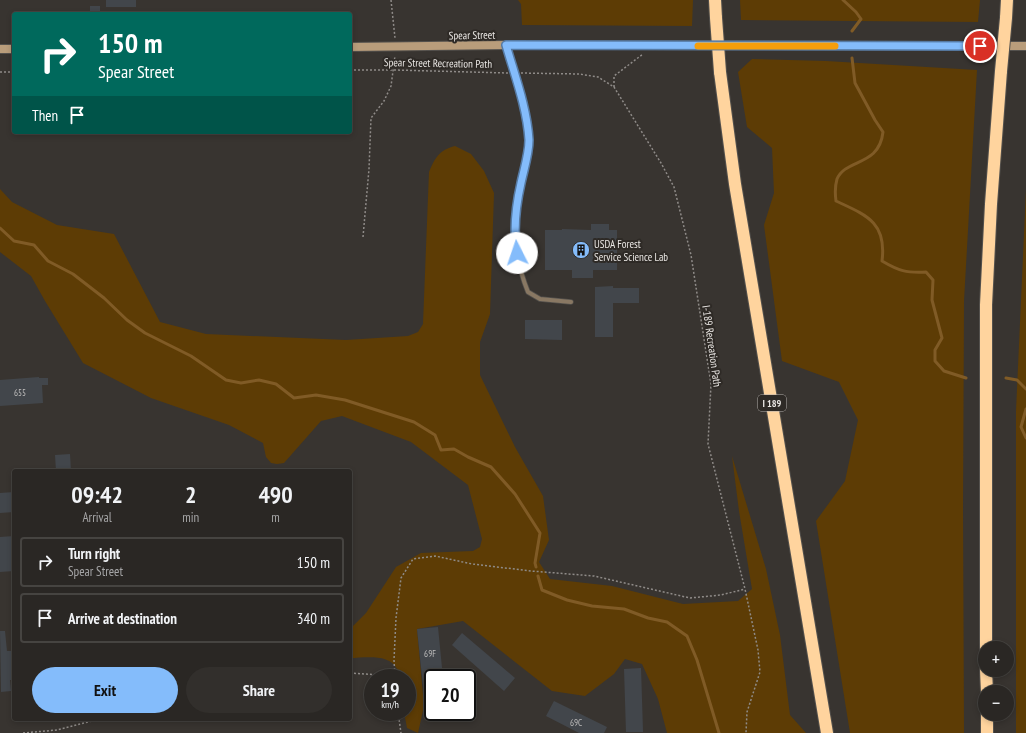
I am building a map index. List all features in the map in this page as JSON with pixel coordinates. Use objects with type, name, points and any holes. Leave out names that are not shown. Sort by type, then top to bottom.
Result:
[{"type":"highway","name":"I 189","points":[[715,0],[724,113],[828,733]]},
{"type":"highway","points":[[986,641],[986,305],[990,204],[1007,0]]},
{"type":"highway","points":[[987,721],[987,733]]},
{"type":"main road","name":"Spear Street","points":[[352,47],[506,45],[1026,46]]},
{"type":"main road","points":[[0,49],[12,49]]},
{"type":"lane","points":[[506,45],[521,96],[529,141],[516,211],[515,242],[521,275],[528,292],[540,298],[570,302]]},
{"type":"path","points":[[362,237],[369,169],[371,118],[384,101],[391,86],[394,70],[396,47],[391,0]]},
{"type":"path","points":[[614,87],[614,76],[641,55],[647,53]]},
{"type":"path","name":"Spear Street Recreation Path","points":[[352,70],[578,74],[598,77]]},
{"type":"path","points":[[0,72],[12,72]]},
{"type":"path","name":"I-189 Recreation Path","points":[[598,77],[614,87],[662,163],[674,187],[690,255],[711,384],[708,444],[745,589],[758,650],[760,672],[747,712],[746,733]]},
{"type":"path","points":[[395,669],[396,618],[401,578],[413,558],[435,556],[472,564],[502,568],[594,576],[690,598],[721,595],[745,589]]},
{"type":"path","points":[[352,673],[364,674]]},
{"type":"path","points":[[23,733],[57,730],[91,721]]},
{"type":"path","points":[[399,721],[401,733]]},
{"type":"shaded area","points":[[518,0],[693,0],[692,26],[522,25],[521,4]]},
{"type":"shaded area","points":[[740,0],[980,0],[978,22],[741,20]]},
{"type":"shaded area","points":[[752,59],[826,61],[977,70],[964,301],[964,733],[850,733],[816,521],[845,481],[858,420],[839,382],[782,361],[764,225],[774,193],[772,148],[747,127],[738,72]]},
{"type":"shaded area","points":[[455,146],[471,154],[484,171],[494,193],[490,314],[480,342],[480,375],[515,447],[543,496],[549,540],[539,562],[550,579],[612,586],[683,604],[738,601],[752,589],[739,511],[732,456],[766,569],[780,635],[790,715],[806,733],[667,733],[658,699],[642,664],[625,659],[614,674],[585,696],[552,691],[463,621],[417,629],[424,706],[418,733],[407,728],[406,721],[416,721],[416,669],[397,669],[393,664],[382,658],[352,658],[352,626],[366,613],[396,567],[421,553],[473,551],[480,547],[482,539],[468,485],[411,442],[342,416],[321,421],[284,463],[271,463],[266,457],[263,443],[229,425],[151,398],[83,363],[31,276],[0,252],[0,189],[12,202],[57,225],[114,234],[160,322],[206,334],[346,340],[408,336],[418,332],[423,324],[429,172],[438,155]]},
{"type":"shaded area","points":[[1026,190],[1026,733],[1016,733],[1016,411]]},
{"type":"building","points":[[106,0],[136,0],[136,7],[106,7]]},
{"type":"building","points":[[90,6],[100,6],[100,12],[90,12]]},
{"type":"building","name":"USDA Forest Service Science Lab","points":[[591,224],[609,224],[609,230],[617,230],[617,270],[593,270],[593,278],[572,278],[572,270],[545,270],[545,230],[591,230]]},
{"type":"building","points":[[613,286],[613,288],[639,288],[639,303],[613,303],[613,337],[595,337],[595,287]]},
{"type":"building","points":[[525,320],[562,320],[562,340],[525,339]]},
{"type":"building","points":[[39,377],[48,378],[48,385],[42,385],[43,403],[0,406],[0,380]]},
{"type":"building","points":[[70,454],[71,469],[56,469],[55,455]]},
{"type":"building","points":[[12,492],[12,512],[0,513],[0,493]]},
{"type":"building","points":[[12,536],[12,571],[0,572],[0,537]]},
{"type":"building","points":[[438,627],[442,669],[424,669],[424,696],[417,629]]},
{"type":"building","points":[[0,631],[5,631],[7,651],[12,651],[12,680],[10,680],[11,691],[1,692]]},
{"type":"building","points":[[462,633],[515,678],[504,691],[452,645]]},
{"type":"building","points":[[641,668],[643,732],[626,732],[624,669]]},
{"type":"building","points":[[554,701],[607,727],[604,733],[579,733],[546,716]]},
{"type":"waterway","points":[[843,0],[861,19],[852,31]]},
{"type":"waterway","points":[[852,58],[855,83],[883,132],[880,143],[869,157],[841,172],[836,182],[836,201],[865,216],[878,229],[883,248],[882,261],[903,271],[926,272],[933,280],[932,300],[942,338],[935,350],[935,361],[944,371],[966,378]]},
{"type":"waterway","points":[[0,228],[14,241],[34,245],[48,261],[73,274],[104,298],[127,320],[145,333],[191,356],[226,380],[241,383],[259,380],[276,384],[294,398],[316,395],[345,400],[414,422],[435,435],[441,450],[454,449],[491,467],[515,494],[540,533],[535,563],[536,567]]},
{"type":"waterway","points":[[1006,378],[1017,380],[1026,389]]},
{"type":"waterway","points":[[1026,409],[1021,427],[1026,438]]},
{"type":"waterway","points":[[538,576],[542,590],[567,600],[592,606],[624,609],[648,618],[667,622],[687,636],[697,660],[719,733]]},
{"type":"slow traffic","points":[[698,46],[835,46]]},
{"type":"place","name":"USDA Forest Service Science Lab","points":[[581,250]]},
{"type":"route","points":[[517,253],[515,242],[516,211],[529,141],[521,96],[506,45],[980,46]]}]
